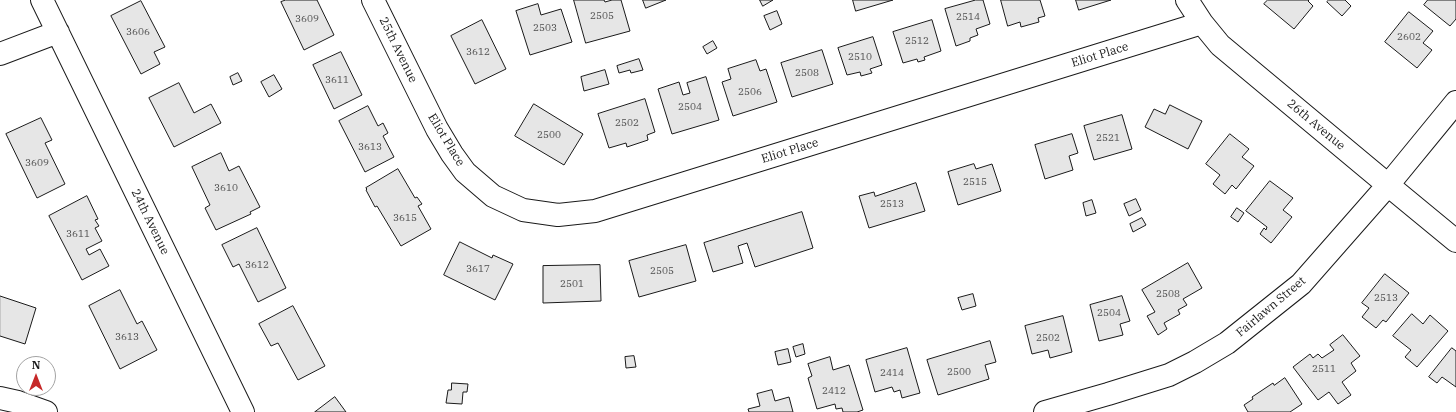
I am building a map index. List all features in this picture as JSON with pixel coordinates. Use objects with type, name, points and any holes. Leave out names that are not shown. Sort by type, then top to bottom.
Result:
[{"type":"street","name":"24th Avenue","points":[[42,0],[243,412]]},
{"type":"street","name":"26th Avenue","points":[[1187,0],[1202,23],[1220,45],[1456,241]]},
{"type":"street","name":"25th Avenue","points":[[381,2],[423,100]]},
{"type":"street","name":"Eliot Place","points":[[423,100],[437,129],[465,172],[493,196],[523,210],[558,215],[580,213],[595,211],[1202,23]]},
{"type":"street","points":[[0,54],[58,32]]},
{"type":"street","name":"Fairlawn Street","points":[[1045,412],[1169,375],[1227,343],[1301,284],[1388,186],[1456,102]]},
{"type":"street","points":[[0,398],[18,402],[46,412]]},
{"type":"building","points":[[286,0],[317,0],[334,35],[304,50],[281,2]]},
{"type":"building","points":[[574,0],[604,0],[605,2],[621,0],[630,31],[586,43]]},
{"type":"building","points":[[643,0],[666,0],[646,8]]},
{"type":"building","points":[[760,0],[773,0],[763,6]]},
{"type":"building","points":[[853,0],[893,0],[856,11]]},
{"type":"building","points":[[976,0],[983,0],[990,24],[976,29],[978,35],[970,38],[970,41],[956,46],[945,9]]},
{"type":"building","points":[[1001,0],[1040,0],[1045,16],[1038,18],[1039,22],[1021,27],[1020,22],[1008,26]]},
{"type":"building","points":[[1076,0],[1111,0],[1079,10]]},
{"type":"building","points":[[1268,0],[1309,0],[1308,1],[1313,6],[1294,29],[1264,4]]},
{"type":"building","points":[[1329,0],[1345,0],[1351,6],[1342,16],[1327,2]]},
{"type":"building","points":[[1428,0],[1456,0],[1456,19],[1450,26],[1424,5]]},
{"type":"building","points":[[141,1],[165,47],[154,52],[160,64],[141,74],[111,16]]},
{"type":"building","points":[[538,4],[541,15],[561,9],[572,42],[530,55],[516,11]]},
{"type":"building","points":[[777,11],[782,24],[770,30],[764,16]]},
{"type":"building","points":[[1409,12],[1433,31],[1423,43],[1432,50],[1417,68],[1385,42]]},
{"type":"building","points":[[482,20],[506,69],[475,84],[451,36]]},
{"type":"building","points":[[932,20],[941,51],[924,57],[925,60],[918,62],[917,59],[903,63],[893,32]]},
{"type":"building","points":[[873,37],[882,65],[870,69],[872,73],[861,76],[860,72],[847,75],[838,48]]},
{"type":"building","points":[[713,41],[717,48],[707,54],[703,47]]},
{"type":"building","points":[[822,50],[833,84],[792,97],[781,63]]},
{"type":"building","points":[[341,52],[362,95],[334,109],[313,65]]},
{"type":"building","points":[[639,59],[643,70],[631,73],[630,70],[619,73],[617,66]]},
{"type":"building","points":[[756,60],[760,71],[766,69],[777,102],[733,116],[722,82],[731,79],[728,69]]},
{"type":"building","points":[[605,70],[609,84],[584,91],[581,77]]},
{"type":"building","points":[[238,73],[242,81],[233,85],[230,77]]},
{"type":"building","points":[[274,75],[282,89],[269,97],[261,82]]},
{"type":"building","points":[[706,77],[719,120],[672,134],[658,89],[679,82],[683,95],[690,93],[687,83]]},
{"type":"building","points":[[179,83],[194,113],[211,104],[221,123],[174,147],[149,98]]},
{"type":"building","points":[[645,99],[655,132],[647,135],[648,140],[627,147],[626,143],[609,148],[598,114]]},
{"type":"building","points":[[534,104],[583,134],[564,165],[515,136]]},
{"type":"building","points":[[1170,105],[1202,121],[1188,149],[1145,127],[1154,109],[1165,114]]},
{"type":"building","points":[[368,106],[378,126],[383,123],[388,133],[383,136],[394,157],[365,172],[339,121]]},
{"type":"building","points":[[1122,115],[1132,149],[1094,160],[1084,126]]},
{"type":"building","points":[[41,118],[52,140],[45,143],[65,184],[37,198],[6,134]]},
{"type":"building","points":[[1072,134],[1078,153],[1069,156],[1073,170],[1045,179],[1035,145]]},
{"type":"building","points":[[1230,134],[1249,149],[1242,157],[1254,166],[1236,189],[1232,185],[1225,194],[1213,184],[1220,175],[1206,164]]},
{"type":"building","points":[[221,153],[229,171],[239,166],[260,207],[250,212],[251,214],[216,230],[205,208],[210,205],[192,167]]},
{"type":"building","points":[[974,164],[976,169],[992,164],[1001,191],[958,205],[948,172]]},
{"type":"building","points":[[398,169],[415,198],[417,197],[422,204],[418,206],[431,229],[401,246],[377,206],[375,207],[366,190],[366,188]]},
{"type":"building","points":[[1270,181],[1293,198],[1283,210],[1292,217],[1271,243],[1260,234],[1264,228],[1266,230],[1267,227],[1246,211]]},
{"type":"building","points":[[916,183],[925,211],[869,228],[859,196],[874,192],[875,196]]},
{"type":"building","points":[[87,196],[98,219],[95,220],[99,226],[95,228],[102,241],[86,249],[89,255],[100,249],[109,266],[82,280],[49,216]]},
{"type":"building","points":[[1136,199],[1141,210],[1129,216],[1124,204]]},
{"type":"building","points":[[1092,200],[1096,213],[1086,216],[1083,203]]},
{"type":"building","points":[[1237,208],[1244,213],[1238,222],[1231,217]]},
{"type":"building","points":[[802,212],[813,248],[755,267],[747,243],[738,246],[743,263],[713,272],[704,243]]},
{"type":"building","points":[[1142,218],[1146,225],[1133,232],[1130,224]]},
{"type":"building","points":[[257,228],[286,288],[258,302],[239,264],[233,267],[222,245]]},
{"type":"building","points":[[460,242],[492,258],[493,255],[513,264],[495,300],[444,275]]},
{"type":"building","points":[[686,245],[696,281],[639,297],[629,261]]},
{"type":"building","points":[[1188,263],[1202,288],[1183,299],[1187,305],[1178,310],[1180,314],[1164,323],[1167,329],[1158,335],[1147,316],[1155,312],[1142,290]]},
{"type":"building","points":[[600,265],[601,301],[543,303],[543,266]]},
{"type":"building","points":[[1385,274],[1409,293],[1386,322],[1383,320],[1376,328],[1362,317],[1369,308],[1362,303]]},
{"type":"building","points":[[120,290],[137,324],[142,321],[157,350],[120,369],[89,306]]},
{"type":"building","points":[[973,294],[976,306],[962,310],[958,298]]},
{"type":"building","points":[[0,296],[36,308],[25,344],[0,336]]},
{"type":"building","points":[[1122,296],[1130,321],[1120,324],[1123,335],[1099,341],[1090,305]]},
{"type":"building","points":[[293,306],[325,366],[298,380],[278,343],[271,346],[259,324]]},
{"type":"building","points":[[1412,314],[1423,324],[1430,315],[1448,331],[1417,367],[1405,357],[1411,350],[1393,336]]},
{"type":"building","points":[[1063,316],[1072,352],[1050,358],[1048,350],[1032,354],[1025,326]]},
{"type":"building","points":[[1343,335],[1360,356],[1351,363],[1356,371],[1342,382],[1351,395],[1338,404],[1329,392],[1318,400],[1293,367],[1310,354],[1313,358],[1318,354],[1322,358],[1334,350],[1330,345]]},
{"type":"building","points":[[990,341],[996,362],[985,365],[989,379],[938,395],[927,360]]},
{"type":"building","points":[[803,344],[805,354],[796,357],[793,347]]},
{"type":"building","points":[[907,348],[920,393],[902,398],[900,390],[894,392],[892,387],[875,392],[866,360]]},
{"type":"building","points":[[1452,348],[1456,351],[1456,387],[1442,377],[1437,383],[1429,377]]},
{"type":"building","points":[[788,349],[791,362],[778,365],[775,352]]},
{"type":"building","points":[[634,356],[636,367],[626,368],[625,357]]},
{"type":"building","points":[[830,357],[833,370],[849,365],[863,410],[857,412],[843,412],[842,408],[836,409],[835,404],[817,409],[808,378],[812,376],[808,364]]},
{"type":"building","points":[[1285,378],[1302,404],[1290,412],[1248,412],[1244,405],[1253,399],[1252,397],[1273,383],[1274,385]]},
{"type":"building","points":[[452,383],[468,384],[467,392],[463,392],[462,404],[446,403],[448,390],[451,390]]},
{"type":"building","points":[[772,390],[775,401],[789,397],[793,412],[749,412],[748,409],[760,406],[757,394]]},
{"type":"building","points":[[335,397],[346,412],[315,412]]}]
